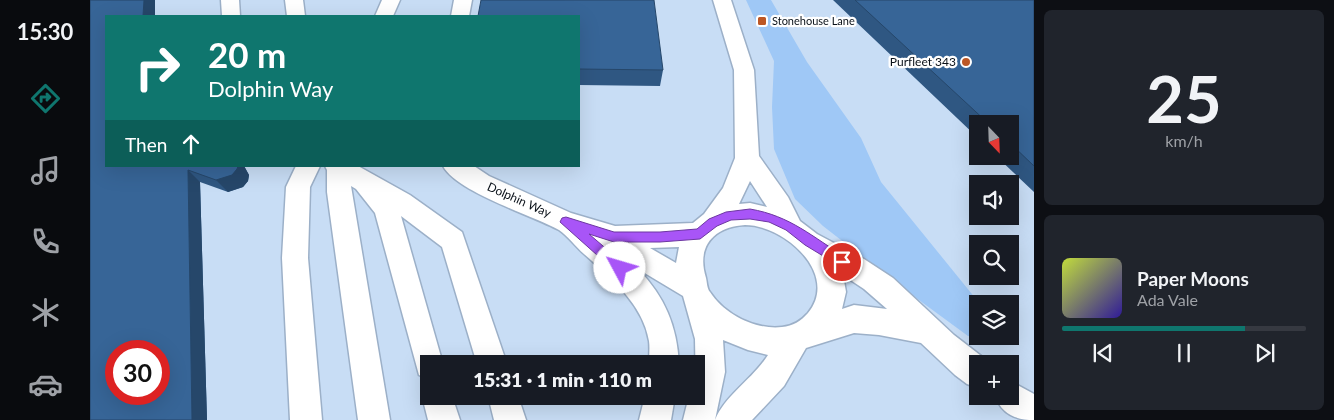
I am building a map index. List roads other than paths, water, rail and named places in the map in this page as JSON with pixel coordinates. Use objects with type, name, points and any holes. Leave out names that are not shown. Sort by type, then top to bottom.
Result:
[{"type":"street","points":[[230,0],[231,15]]},
{"type":"street","points":[[294,0],[296,15]]},
{"type":"street","points":[[384,15],[391,0]]},
{"type":"street","points":[[460,15],[463,0]]},
{"type":"street","points":[[700,420],[710,372],[709,339],[689,268],[691,249],[733,193],[747,158],[744,70],[722,0]]},
{"type":"street","points":[[731,420],[773,375],[801,336],[820,322],[829,307],[832,290],[829,273],[821,256],[800,234],[747,158]]},
{"type":"street","points":[[306,420],[295,258],[298,187],[308,167]]},
{"type":"street","name":"Dolphin Way","points":[[456,167],[480,183],[566,222],[614,237],[660,237],[706,228]]},
{"type":"street","points":[[345,171],[401,202],[453,240],[489,355]]},
{"type":"street","points":[[345,171],[386,208],[426,355]]},
{"type":"street","points":[[345,171],[339,192],[374,420]]},
{"type":"street","points":[[706,228],[730,216],[750,214],[770,218],[800,234],[877,284],[891,295],[925,330],[969,366]]},
{"type":"street","points":[[566,222],[620,268],[646,298],[661,326],[665,355]]},
{"type":"street","name":"Dolphin Way","points":[[614,237],[644,260],[696,293]]},
{"type":"street","points":[[696,293],[712,316],[738,333],[752,339],[774,342],[801,336],[854,319],[879,321],[925,330]]},
{"type":"street","points":[[1019,402],[1034,412]]},
{"type":"street","points":[[440,405],[444,420]]},
{"type":"street","points":[[506,405],[510,420]]},
{"type":"street","points":[[655,420],[658,405]]},
{"type":"place","name":"Stonehouse Lane","points":[[762,21]]},
{"type":"place","name":"Purfleet 343","points":[[966,62]]}]
